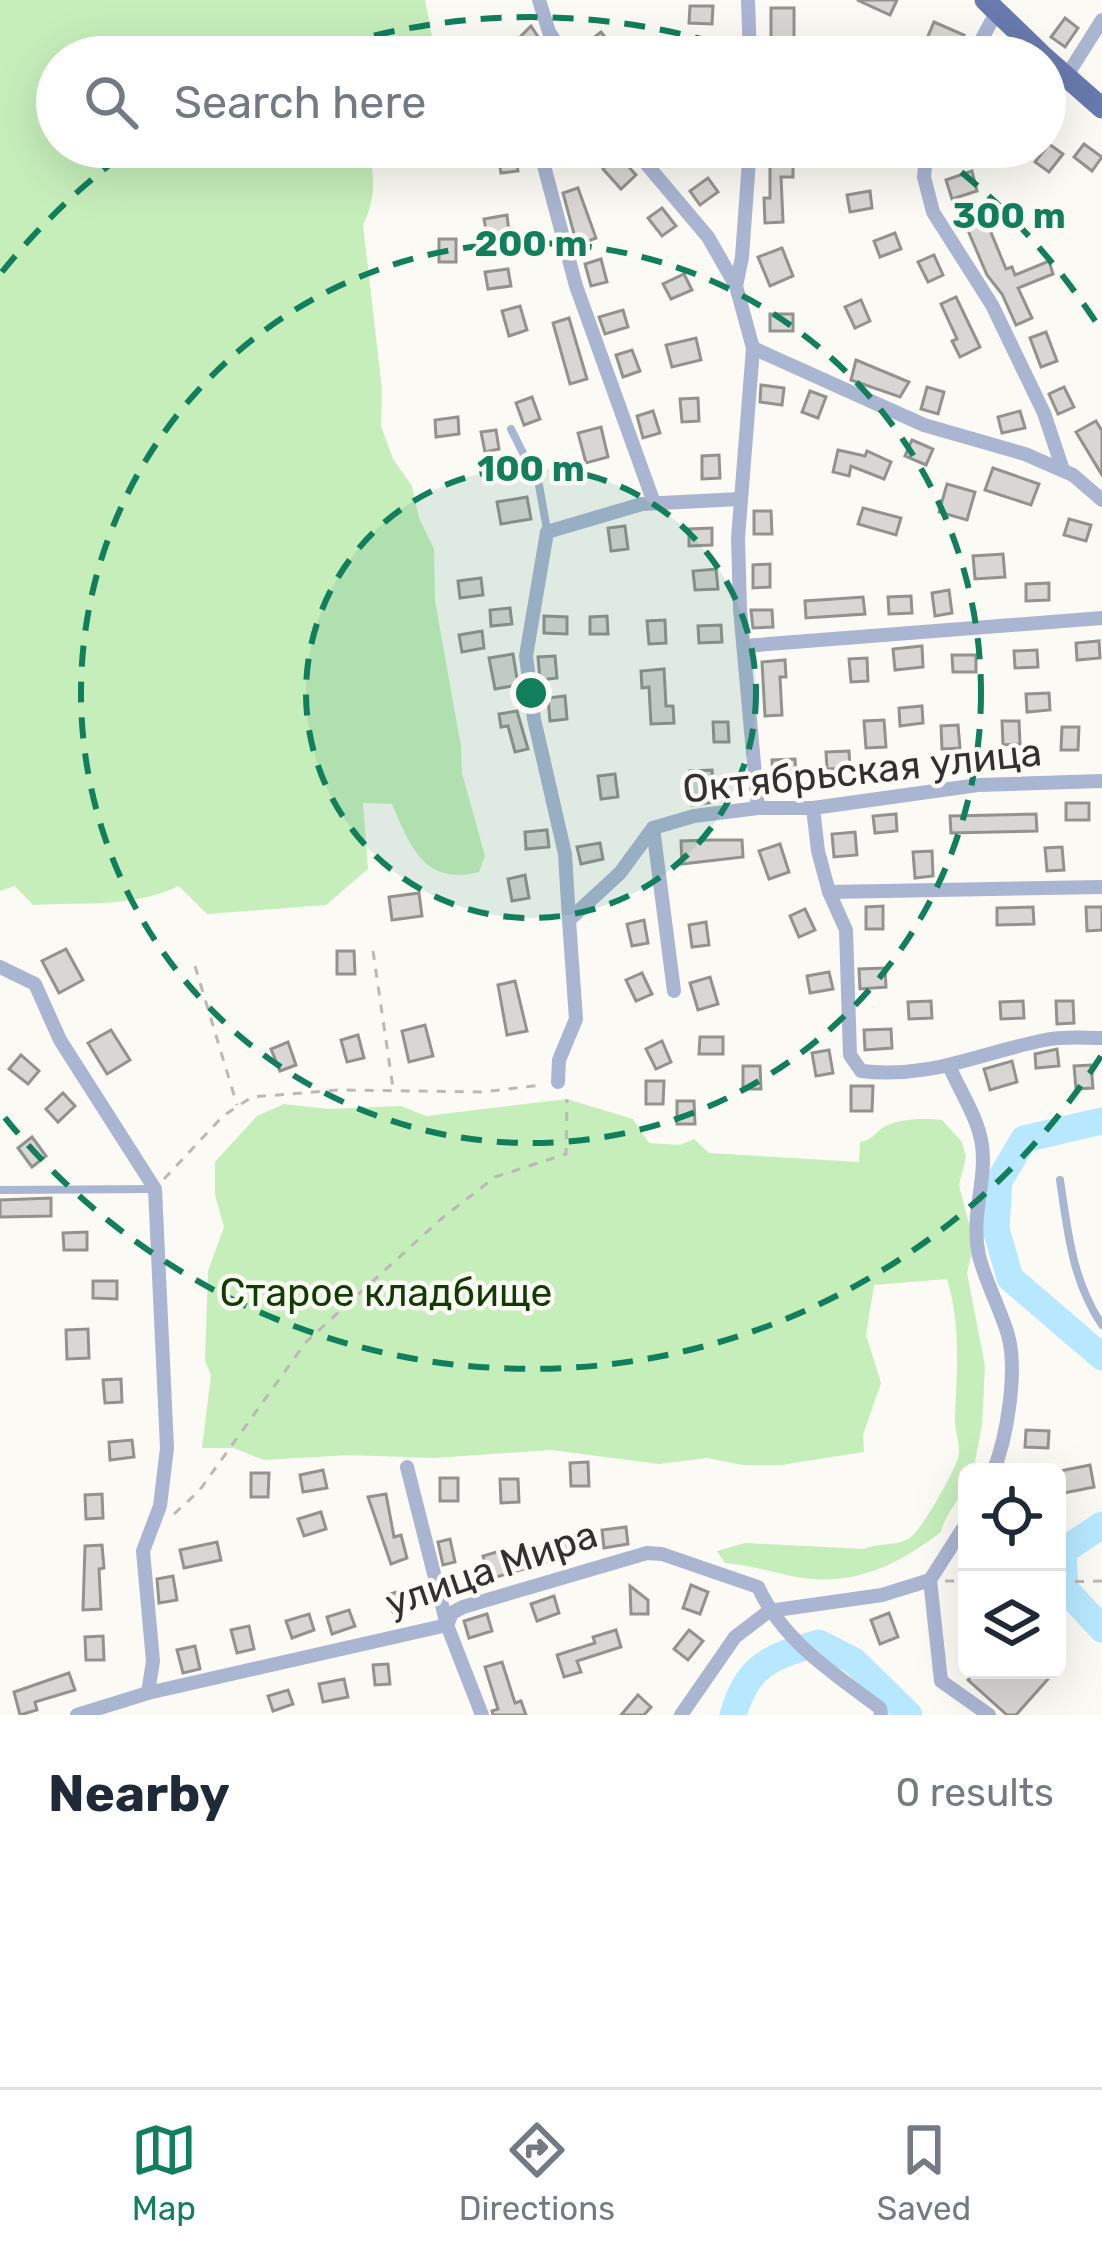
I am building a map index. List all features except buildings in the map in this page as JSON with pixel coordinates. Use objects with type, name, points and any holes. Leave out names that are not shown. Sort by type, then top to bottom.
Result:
[{"type":"main road","points":[[990,6],[1021,36]]},
{"type":"main road","points":[[1066,77],[1102,108]]},
{"type":"street","points":[[539,0],[552,36]]},
{"type":"street","points":[[748,0],[749,36]]},
{"type":"street","points":[[979,36],[990,6]]},
{"type":"street","points":[[1066,77],[1102,20]]},
{"type":"street","points":[[545,168],[576,286],[654,503]]},
{"type":"street","points":[[650,168],[708,237],[736,286],[753,348],[739,562],[758,808]]},
{"type":"street","points":[[736,286],[749,168]]},
{"type":"street","points":[[925,168],[933,212],[992,304],[1044,413],[1063,470]]},
{"type":"street","points":[[708,237],[730,237],[745,226]]},
{"type":"street","points":[[753,348],[924,425],[1063,470],[1102,500]]},
{"type":"street","points":[[558,1082],[559,1060],[576,1018],[565,854],[534,719],[526,656],[547,532],[654,503],[740,499]]},
{"type":"street","points":[[744,646],[1102,618]]},
{"type":"street","name":"Октябрьская улица","points":[[569,920],[608,885],[653,828],[694,816],[758,808],[812,808],[978,785],[1102,781]]},
{"type":"street","points":[[812,808],[829,892],[846,930],[850,1055],[861,1071],[886,1074],[950,1068],[1051,1038],[1102,1038]]},
{"type":"street","points":[[653,828],[674,991]]},
{"type":"street","points":[[829,892],[1102,887]]},
{"type":"street","points":[[0,967],[35,984],[60,1040],[155,1189],[167,1448],[160,1506],[143,1551],[153,1660],[148,1693]]},
{"type":"street","points":[[950,1068],[977,1124],[982,1147],[982,1180],[975,1209],[979,1254],[1009,1339],[1004,1445],[997,1463]]},
{"type":"street","points":[[407,1467],[447,1624],[482,1715]]},
{"type":"street","points":[[958,1536],[930,1580],[940,1681],[989,1715]]},
{"type":"street","name":"улица Мира","points":[[77,1715],[148,1693],[447,1624],[452,1613],[463,1607],[647,1553],[758,1587],[769,1612],[801,1647],[880,1708],[881,1715]]},
{"type":"street","points":[[681,1715],[734,1637],[769,1612],[881,1595],[930,1580]]},
{"type":"lane","points":[[512,429],[539,485],[547,532]]},
{"type":"lane","points":[[1060,1180],[1072,1261],[1084,1298],[1102,1325]]},
{"type":"lane","points":[[0,1190],[155,1189]]},
{"type":"path","points":[[373,951],[394,1090]]},
{"type":"path","points":[[195,966],[238,1107]]},
{"type":"path","points":[[155,1189],[223,1116],[252,1097],[286,1092],[484,1092],[558,1082]]},
{"type":"path","points":[[172,1515],[199,1491],[317,1331],[495,1177],[566,1154],[567,1099]]},
{"type":"path","points":[[930,1580],[958,1581]]},
{"type":"path","points":[[1066,1582],[1101,1581]]},
{"type":"green space","points":[[0,0],[425,0],[432,36],[36,36],[36,168],[372,168],[370,206],[363,225],[382,389],[381,426],[393,459],[412,486],[419,518],[434,549],[435,601],[462,773],[485,856],[479,872],[460,875],[432,868],[413,848],[392,804],[363,803],[368,869],[326,905],[207,914],[179,886],[125,901],[33,905],[15,886],[0,891]]},
{"type":"green space","name":"Старое кладбище","points":[[567,1099],[633,1119],[649,1143],[680,1145],[694,1139],[709,1153],[859,1162],[860,1142],[884,1127],[904,1120],[942,1120],[962,1142],[966,1157],[959,1185],[974,1244],[967,1273],[985,1366],[975,1463],[958,1463],[958,1498],[941,1532],[871,1572],[833,1579],[725,1563],[717,1551],[745,1543],[863,1549],[903,1541],[914,1534],[938,1499],[959,1454],[956,1330],[947,1279],[874,1285],[866,1335],[881,1383],[863,1435],[864,1452],[781,1465],[743,1465],[707,1458],[659,1464],[551,1450],[434,1458],[349,1455],[264,1460],[233,1448],[202,1448],[211,1375],[205,1361],[208,1271],[224,1227],[215,1195],[215,1162],[257,1116],[284,1104],[328,1109],[401,1106],[426,1116]]},
{"type":"waterway","points":[[1102,1121],[1024,1139],[999,1181],[996,1229],[1010,1278],[1102,1357]]},
{"type":"waterway","points":[[1102,1525],[1063,1551],[1065,1589],[1102,1629]]},
{"type":"waterway","points":[[733,1715],[746,1684],[763,1665],[819,1643],[854,1661],[909,1715]]}]
